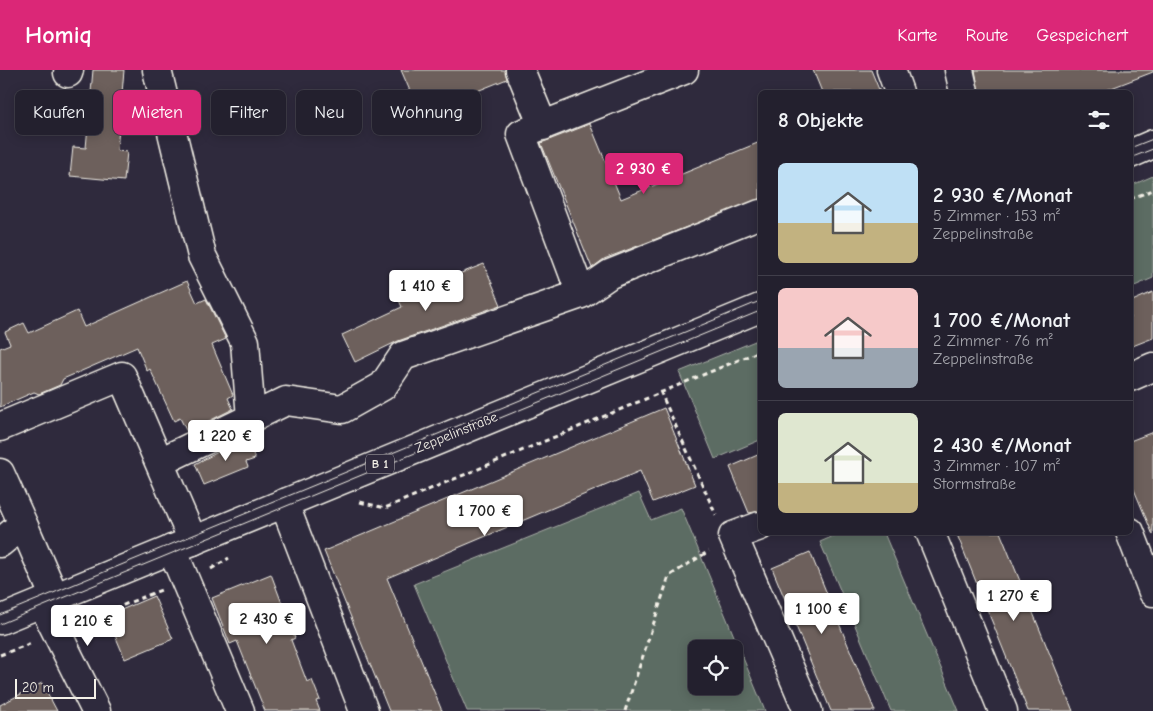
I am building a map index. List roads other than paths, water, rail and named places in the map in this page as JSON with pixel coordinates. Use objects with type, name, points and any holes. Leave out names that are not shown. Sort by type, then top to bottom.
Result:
[{"type":"street","points":[[157,70],[202,256],[244,342],[251,418]]},
{"type":"street","points":[[520,70],[542,126]]},
{"type":"street","points":[[581,294],[521,134],[684,70]]},
{"type":"street","points":[[891,70],[898,90]]},
{"type":"street","points":[[959,70],[964,90]]},
{"type":"street","points":[[1133,153],[1153,144]]},
{"type":"street","points":[[160,462],[286,401],[342,409],[383,386],[403,356],[581,294],[610,274],[758,215]]},
{"type":"street","name":"Zeppelinstraße","points":[[0,620],[758,309]]},
{"type":"street","points":[[1133,376],[1153,367]]},
{"type":"street","points":[[0,427],[122,376],[160,462],[182,545],[185,580],[240,711]]},
{"type":"street","points":[[0,473],[23,524],[48,600],[56,632],[96,711]]},
{"type":"street","points":[[284,503],[364,711]]},
{"type":"street","points":[[0,543],[23,524]]},
{"type":"street","points":[[758,527],[734,536],[808,711]]},
{"type":"street","points":[[931,535],[1003,711]]},
{"type":"street","points":[[1131,535],[1153,592]]},
{"type":"tram line","points":[[1133,147],[1153,139]]},
{"type":"tram line","points":[[1133,157],[1153,149]]},
{"type":"tram line","points":[[0,615],[758,302]]},
{"type":"tram line","points":[[0,624],[758,312]]}]
